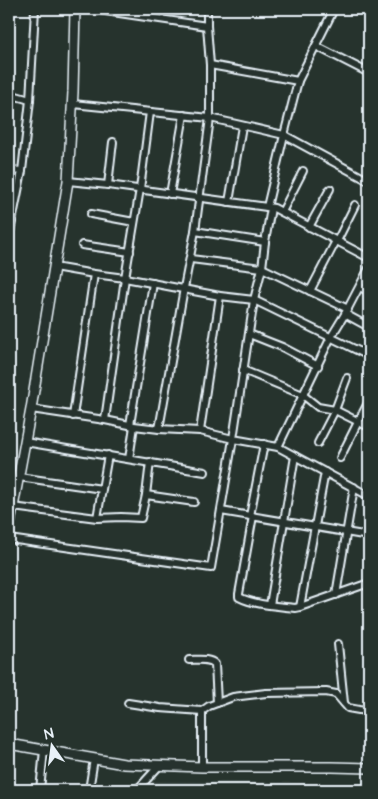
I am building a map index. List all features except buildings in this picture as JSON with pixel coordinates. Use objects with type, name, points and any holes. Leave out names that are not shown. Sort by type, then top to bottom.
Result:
[{"type":"street","points":[[9,237],[22,172],[30,100],[35,9]]},
{"type":"street","points":[[9,529],[31,409],[68,181],[73,104],[75,9]]},
{"type":"street","points":[[92,9],[207,26]]},
{"type":"street","points":[[160,429],[184,288],[196,231],[210,118],[207,9]]},
{"type":"street","points":[[9,539],[211,568],[254,300],[262,268],[269,208],[284,135],[298,80],[334,9]]},
{"type":"street","points":[[316,46],[369,73]]},
{"type":"street","points":[[210,65],[298,80]]},
{"type":"street","points":[[9,94],[30,100]]},
{"type":"street","points":[[73,104],[210,118],[284,135],[369,181]]},
{"type":"street","points":[[105,420],[150,112]]},
{"type":"street","points":[[170,194],[184,115]]},
{"type":"street","points":[[230,202],[242,126]]},
{"type":"street","points":[[108,185],[113,142]]},
{"type":"street","points":[[9,170],[22,172]]},
{"type":"street","points":[[282,212],[303,171]]},
{"type":"street","points":[[68,181],[269,208],[282,212],[369,258]]},
{"type":"street","points":[[309,226],[330,189]]},
{"type":"street","points":[[310,291],[355,205]]},
{"type":"street","points":[[91,214],[134,222]]},
{"type":"street","points":[[196,231],[265,242]]},
{"type":"street","points":[[82,245],[130,252]]},
{"type":"street","points":[[190,259],[262,268],[310,291],[369,327]]},
{"type":"street","points":[[54,267],[184,288],[220,296],[254,300],[369,356]]},
{"type":"street","points":[[278,447],[331,337],[347,312],[369,268]]},
{"type":"street","points":[[73,416],[94,274]]},
{"type":"street","points":[[129,459],[153,283]]},
{"type":"street","points":[[360,287],[369,292]]},
{"type":"street","points":[[200,431],[220,296]]},
{"type":"street","points":[[249,334],[282,347],[318,366]]},
{"type":"street","points":[[243,370],[303,395],[318,407],[335,410],[369,427]]},
{"type":"street","points":[[318,443],[335,410],[347,378]]},
{"type":"street","points":[[340,458],[369,402]]},
{"type":"street","points":[[31,409],[132,426],[200,431],[278,447],[369,496]]},
{"type":"street","points":[[25,442],[205,472]]},
{"type":"street","points":[[264,444],[239,597],[244,600],[294,608],[369,583]]},
{"type":"street","points":[[97,518],[108,455]]},
{"type":"street","points":[[270,605],[295,456]]},
{"type":"street","points":[[13,506],[97,518],[141,518],[150,462]]},
{"type":"street","points":[[300,607],[325,472]]},
{"type":"street","points":[[19,477],[102,489]]},
{"type":"street","points":[[336,595],[354,487]]},
{"type":"street","points":[[146,495],[194,502]]},
{"type":"street","points":[[220,511],[369,536]]},
{"type":"street","points":[[338,644],[344,702]]},
{"type":"street","points":[[189,660],[209,660],[215,664],[217,703]]},
{"type":"street","points":[[128,703],[160,708],[202,711],[233,697],[266,693],[326,692],[336,694],[348,708],[369,711]]},
{"type":"street","points":[[202,711],[202,767]]},
{"type":"street","points":[[9,744],[124,764],[202,767],[369,768]]},
{"type":"street","points":[[40,790],[44,750]]},
{"type":"street","points":[[89,790],[94,759]]},
{"type":"street","points":[[137,790],[159,766]]},
{"type":"shaded area","points":[[136,781],[369,783],[369,790],[130,790]]}]
